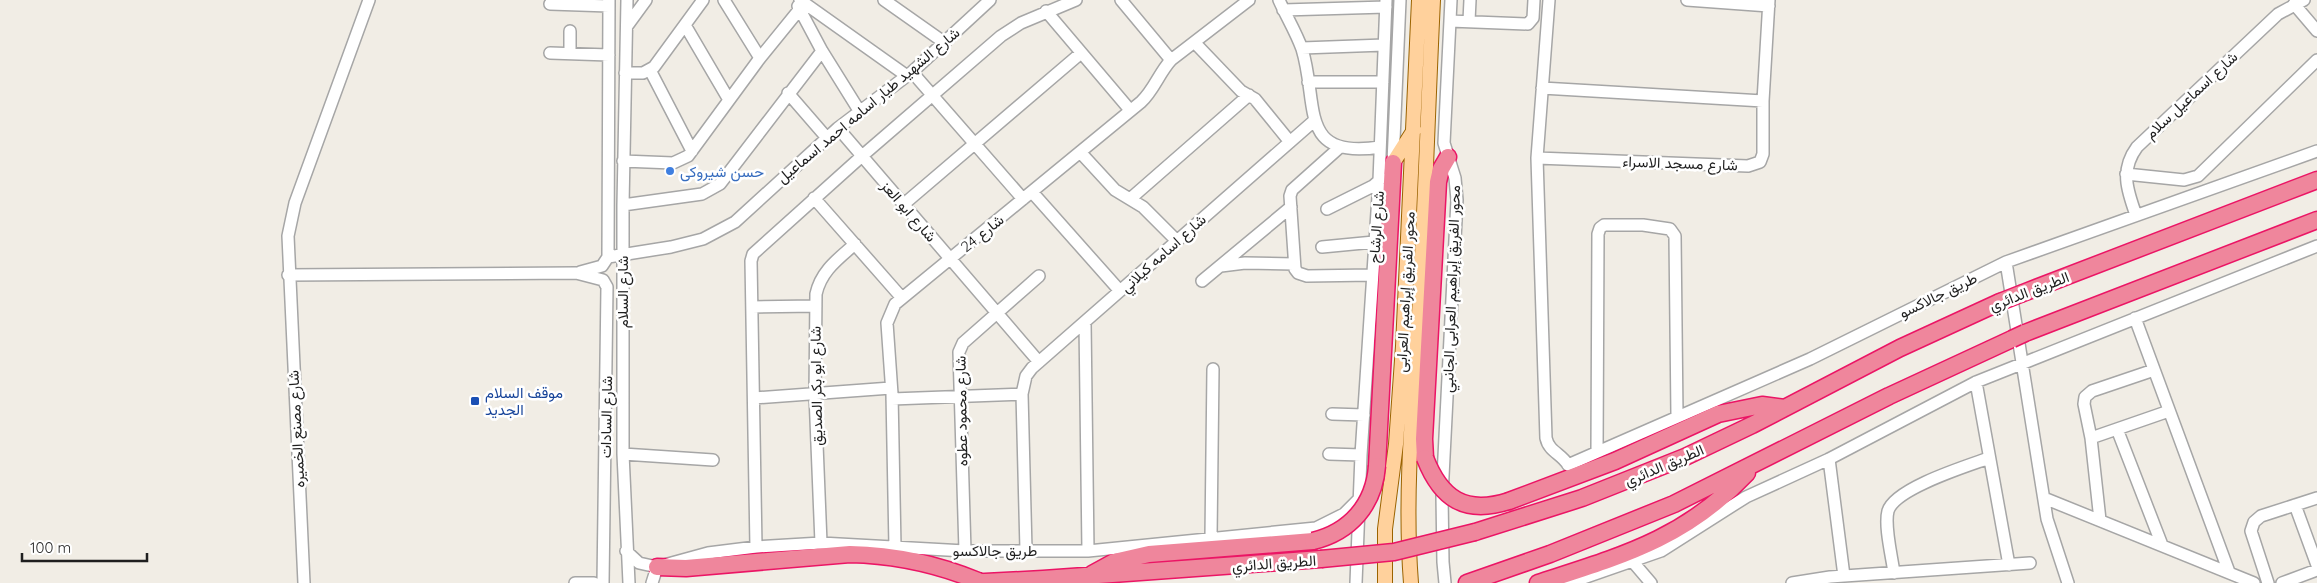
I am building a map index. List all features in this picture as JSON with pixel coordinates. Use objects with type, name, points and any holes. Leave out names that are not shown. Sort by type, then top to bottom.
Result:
[{"type":"highway","points":[[1448,158],[1441,169],[1438,182],[1424,439],[1426,458],[1437,483],[1454,499],[1476,506],[1487,506],[1509,501],[1615,461],[1718,414],[1762,405],[1785,408]]},
{"type":"highway","points":[[1087,576],[1114,562],[1149,554],[1313,541],[1339,531],[1360,513],[1373,490],[1377,466],[1393,163]]},
{"type":"highway","name":"الطريق الدائري","points":[[973,583],[1322,559],[1394,552],[1475,532],[1582,498],[1651,471],[1718,441],[1900,348],[2000,302],[2317,180]]},
{"type":"highway","points":[[1466,583],[1550,554],[1633,522],[1755,465],[1889,396],[2019,336],[2317,220]]},
{"type":"highway","points":[[1538,583],[1619,556],[1685,526],[1733,488],[1755,465]]},
{"type":"highway","points":[[657,567],[686,568],[850,554],[870,554],[926,563],[973,583]]},
{"type":"main road","name":"محور الفريق إبراهيم العرابى","points":[[1385,583],[1385,529],[1397,435],[1414,129],[1419,0]]},
{"type":"main road","name":"محور الفريق إبراهيم العرابى","points":[[1411,583],[1408,540],[1410,471],[1433,0]]},
{"type":"main road","points":[[1393,163],[1414,129]]},
{"type":"street","name":"شارع مصنع الخميره","points":[[304,583],[288,275],[288,236],[293,211],[369,0]]},
{"type":"street","name":"شارع السلام","points":[[627,0],[623,161],[622,359],[626,552],[629,583]]},
{"type":"street","points":[[627,26],[646,0]]},
{"type":"street","points":[[626,73],[634,75],[650,70],[703,0]]},
{"type":"street","points":[[724,0],[760,58]]},
{"type":"street","points":[[884,0],[945,43]]},
{"type":"street","points":[[756,547],[750,261],[753,254],[862,156],[1011,29],[1046,11],[1076,0]]},
{"type":"street","points":[[1121,0],[1171,60]]},
{"type":"street","name":"شارع 24","points":[[895,547],[892,393],[888,323],[890,313],[902,298],[1148,95],[1164,67],[1171,60],[1249,0]]},
{"type":"street","points":[[1327,209],[1378,181],[1393,163],[1400,0]]},
{"type":"street","name":"محور الفريق إبراهيم العرابى الجانبي","points":[[1445,583],[1442,519],[1457,200],[1455,178],[1444,143],[1451,0]]},
{"type":"street","points":[[1469,20],[1470,0]]},
{"type":"street","points":[[1528,24],[1533,18],[1534,0]]},
{"type":"street","points":[[1537,158],[1549,0]]},
{"type":"street","points":[[1687,0],[1769,3]]},
{"type":"street","name":"شارع الشهيد طيار اسامه احمد اسماعيل","points":[[608,257],[685,244],[720,232],[735,222],[838,128],[909,74],[945,43],[983,2]]},
{"type":"street","points":[[2299,2],[2317,31]]},
{"type":"street","name":"شارع اسماعيل سلام","points":[[2136,215],[2126,189],[2126,174],[2131,155],[2144,139],[2278,14],[2299,2]]},
{"type":"street","points":[[550,4],[609,3]]},
{"type":"street","name":"شارع السلام","points":[[576,273],[602,266],[608,257],[609,3]]},
{"type":"street","points":[[623,161],[673,163],[681,160],[692,150],[799,3]]},
{"type":"street","points":[[799,3],[822,51],[860,112]]},
{"type":"street","points":[[799,3],[909,74],[933,96],[974,144],[1027,195],[1120,291]]},
{"type":"street","name":"شارع مسجد الاسراء","points":[[1537,158],[1754,165],[1763,157],[1763,101],[1769,3]]},
{"type":"street","points":[[1380,147],[1357,150],[1339,148],[1321,134],[1316,120],[1302,48],[1281,5],[1386,4]]},
{"type":"street","name":"شارع الرشاح","points":[[1356,583],[1386,4]]},
{"type":"street","points":[[1046,11],[1130,110]]},
{"type":"street","points":[[1450,21],[1469,20],[1528,24],[1546,31]]},
{"type":"street","points":[[685,25],[729,100]]},
{"type":"street","points":[[570,31],[570,54]]},
{"type":"street","points":[[1195,43],[1241,91],[1254,99],[1290,142]]},
{"type":"street","points":[[1302,48],[1384,45]]},
{"type":"street","points":[[623,205],[702,194],[715,187],[726,177],[788,93],[822,51]]},
{"type":"street","points":[[550,53],[609,55]]},
{"type":"street","points":[[904,204],[1080,53]]},
{"type":"street","points":[[2126,174],[2184,180],[2198,176],[2317,60]]},
{"type":"street","points":[[650,70],[692,150]]},
{"type":"street","points":[[1308,82],[1383,82]]},
{"type":"street","points":[[1542,88],[1763,101]]},
{"type":"street","points":[[788,93],[827,138]]},
{"type":"street","points":[[1130,199],[1249,95]]},
{"type":"street","name":"شارع اسامه كيلاني","points":[[1022,394],[1026,376],[1039,362],[1176,240],[1316,120]]},
{"type":"street","name":"شارع ابو العز","points":[[838,128],[1039,362]]},
{"type":"street","points":[[1339,148],[1296,184],[1290,196],[1294,264],[1298,273],[1307,276],[1372,275]]},
{"type":"street","name":"طريق جالاكسو","points":[[1537,158],[1546,438],[1551,450],[1562,457],[1568,465],[1810,359],[2006,262],[2317,151]]},
{"type":"street","points":[[1080,152],[1115,190],[1143,207],[1176,240]]},
{"type":"street","points":[[814,198],[902,298]]},
{"type":"street","points":[[1202,281],[1291,207]]},
{"type":"street","points":[[1597,452],[1598,234],[1600,228],[1604,225],[1643,225],[1670,230],[1675,236],[1678,416]]},
{"type":"street","points":[[1322,247],[1374,242]]},
{"type":"street","name":"شارع ابو بكر الصديق","points":[[821,543],[815,395],[818,283],[824,272],[855,244]]},
{"type":"street","points":[[1569,583],[1595,579],[1672,546],[1746,497],[1829,459],[1976,382],[2317,246]]},
{"type":"street","points":[[2006,262],[2051,535],[2068,583]]},
{"type":"street","points":[[1220,266],[1245,263],[1294,264]]},
{"type":"street","points":[[288,275],[576,273]]},
{"type":"street","name":"شارع السادات","points":[[576,273],[598,277],[606,284],[607,334],[603,583]]},
{"type":"street","name":"شارع محمود عطوه","points":[[965,551],[959,352],[961,347],[1039,276]]},
{"type":"street","points":[[752,307],[816,306]]},
{"type":"street","points":[[2135,318],[2229,572]]},
{"type":"street","points":[[1085,322],[1088,551]]},
{"type":"street","points":[[607,334],[622,359]]},
{"type":"street","points":[[1211,537],[1213,368]]},
{"type":"street","points":[[2100,520],[2091,438],[2084,404],[2085,397],[2092,391],[2154,370]]},
{"type":"street","points":[[1976,382],[2009,565]]},
{"type":"street","points":[[754,398],[892,393],[960,396],[1022,394],[1026,550]]},
{"type":"street","points":[[2091,438],[2169,411]]},
{"type":"street","points":[[1332,414],[1364,415]]},
{"type":"street","points":[[2117,429],[2162,545]]},
{"type":"street","points":[[623,454],[713,460]]},
{"type":"street","points":[[1329,454],[1362,454]]},
{"type":"street","points":[[1894,573],[1887,518],[1890,506],[1910,490],[1989,458]]},
{"type":"street","points":[[1829,459],[1844,576]]},
{"type":"street","name":"طريق جالاكسو","points":[[657,567],[708,553],[756,547],[821,543],[965,551],[1088,551],[1211,537],[1316,528],[1335,520],[1360,498]]},
{"type":"street","points":[[2044,498],[2254,583]]},
{"type":"street","points":[[2268,583],[2251,531],[2252,526],[2261,516],[2317,498]]},
{"type":"street","points":[[2295,506],[2317,565]]},
{"type":"street","points":[[626,552],[639,564],[657,567],[652,583]]},
{"type":"street","points":[[1633,562],[1650,583]]},
{"type":"street","points":[[1792,583],[1844,576],[2030,563]]},
{"type":"street","points":[[2282,583],[2317,570]]},
{"type":"street","points":[[575,583],[594,583]]},
{"type":"place","name":"حسن شيروكى","points":[[670,171]]},
{"type":"place","name":"موقف السلام الجديد","points":[[475,401]]}]
